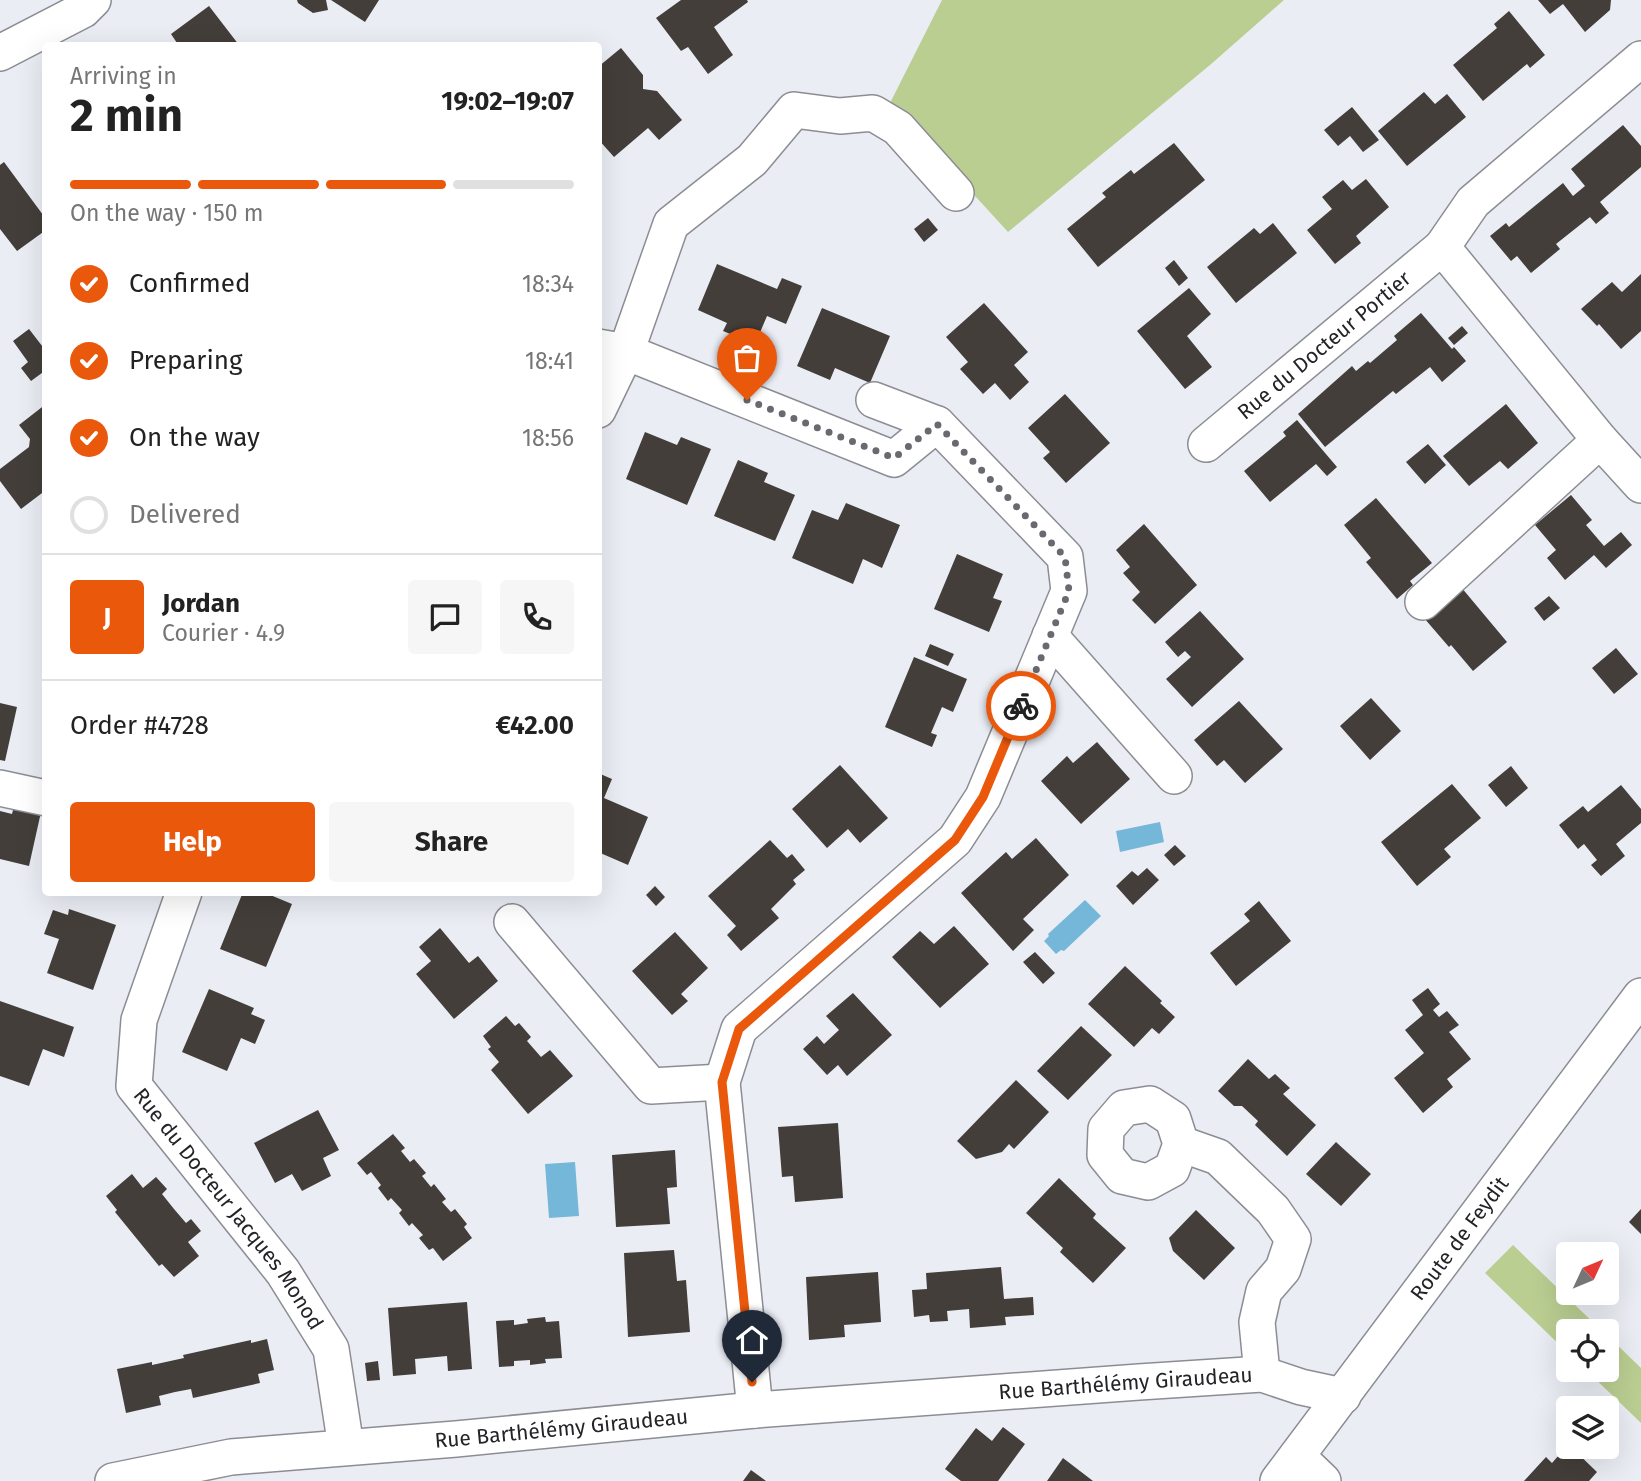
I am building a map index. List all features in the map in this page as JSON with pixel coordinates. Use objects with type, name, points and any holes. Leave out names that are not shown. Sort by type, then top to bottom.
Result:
[{"type":"street","points":[[0,53],[83,10],[93,0]]},
{"type":"street","name":"Rue du Docteur Portier","points":[[1206,444],[1442,247],[1473,202],[1641,59]]},
{"type":"street","points":[[602,393],[612,349],[671,224],[752,160],[794,110],[841,116],[873,113],[898,128],[956,193]]},
{"type":"street","points":[[1442,247],[1600,440],[1641,485]]},
{"type":"street","points":[[612,349],[894,458],[937,424]]},
{"type":"street","points":[[755,1410],[722,1082],[739,1029],[955,840],[983,797],[1069,591],[1065,557],[937,424],[874,400]]},
{"type":"street","points":[[1423,602],[1600,440]]},
{"type":"street","points":[[1050,636],[1174,776]]},
{"type":"street","points":[[0,788],[42,797]]},
{"type":"street","name":"Rue du Docteur Jacques Monod","points":[[183,896],[139,1020],[134,1086],[283,1272],[331,1349],[346,1447]]},
{"type":"street","points":[[512,922],[651,1086],[722,1082]]},
{"type":"street","name":"Route de Feydit","points":[[1287,1469],[1641,996]]},
{"type":"street","points":[[1181,1144],[1218,1157],[1273,1210],[1293,1239],[1283,1269],[1264,1291],[1257,1322],[1262,1374]]},
{"type":"street","name":"Rue Barthélémy Giraudeau","points":[[113,1481],[231,1457],[755,1410],[1262,1374],[1301,1387],[1343,1396]]},
{"type":"street","points":[[1287,1469],[1323,1481]]},
{"type":"green space","points":[[942,0],[1284,0],[1210,65],[1008,232],[890,103]]},
{"type":"green space","points":[[1513,1245],[1556,1287],[1556,1306],[1576,1306],[1590,1319],[1556,1319],[1556,1341],[1485,1273]]},
{"type":"green space","points":[[1619,1347],[1641,1368],[1641,1423],[1619,1402],[1619,1396],[1613,1396],[1598,1382],[1619,1382]]},
{"type":"water","points":[[1160,822],[1164,842],[1120,852],[1116,831]]},
{"type":"water","points":[[1085,900],[1101,916],[1064,951],[1056,954],[1044,941],[1048,934]]},
{"type":"water","points":[[575,1162],[579,1216],[549,1218],[545,1164]]},
{"type":"building","points":[[297,0],[326,0],[328,10],[313,13]]},
{"type":"building","points":[[331,0],[379,0],[365,22]]},
{"type":"building","points":[[681,0],[748,2],[714,27],[733,55],[708,74],[688,47],[681,51],[656,18]]},
{"type":"building","points":[[1538,0],[1611,0],[1610,10],[1585,32],[1563,4],[1550,14]]},
{"type":"building","points":[[209,6],[237,42],[176,42],[171,34]]},
{"type":"building","points":[[1509,11],[1545,55],[1530,68],[1527,64],[1483,101],[1453,65],[1497,28],[1494,24]]},
{"type":"building","points":[[621,48],[643,75],[643,89],[657,91],[682,120],[659,140],[648,128],[614,157],[602,144],[602,64]]},
{"type":"building","points":[[1424,92],[1435,104],[1447,94],[1466,117],[1407,166],[1378,131]]},
{"type":"building","points":[[1352,107],[1379,140],[1363,152],[1350,136],[1338,146],[1324,130]]},
{"type":"building","points":[[1623,125],[1641,146],[1641,167],[1600,202],[1609,213],[1596,224],[1590,217],[1556,244],[1560,249],[1531,273],[1517,256],[1511,261],[1490,236],[1506,223],[1509,227],[1563,183],[1573,196],[1585,186],[1571,169]]},
{"type":"building","points":[[1174,143],[1205,180],[1098,267],[1067,229],[1106,197],[1102,193],[1131,170],[1134,174]]},
{"type":"building","points":[[4,162],[42,214],[42,233],[17,251],[0,229],[0,165]]},
{"type":"building","points":[[1366,179],[1389,207],[1356,236],[1361,243],[1335,264],[1307,230],[1332,209],[1322,197],[1343,180],[1352,190]]},
{"type":"building","points":[[928,218],[938,230],[924,242],[914,229]]},
{"type":"building","points":[[1273,223],[1297,253],[1236,303],[1207,267],[1254,228],[1260,234]]},
{"type":"building","points":[[1174,260],[1188,278],[1179,286],[1165,268]]},
{"type":"building","points":[[717,264],[777,289],[782,278],[802,286],[786,324],[767,316],[755,344],[723,331],[727,323],[698,310]]},
{"type":"building","points":[[1641,274],[1641,331],[1621,349],[1599,324],[1597,326],[1581,309],[1612,282],[1622,292]]},
{"type":"building","points":[[1189,288],[1211,314],[1187,336],[1212,367],[1185,389],[1137,331]]},
{"type":"building","points":[[984,303],[1028,352],[1014,365],[1029,382],[1010,400],[995,383],[983,394],[960,369],[968,362],[946,337]]},
{"type":"building","points":[[822,308],[890,336],[870,383],[835,368],[830,380],[797,366]]},
{"type":"building","points":[[1421,313],[1466,361],[1442,382],[1430,367],[1396,394],[1393,391],[1325,447],[1298,414],[1352,366],[1356,371],[1368,361],[1370,363],[1397,340],[1394,336]]},
{"type":"building","points":[[1462,326],[1468,333],[1454,345],[1448,338]]},
{"type":"building","points":[[29,329],[42,346],[42,373],[31,381],[21,368],[28,362],[13,341]]},
{"type":"building","points":[[1065,394],[1110,443],[1066,483],[1043,458],[1050,452],[1028,428]]},
{"type":"building","points":[[1506,404],[1538,443],[1508,469],[1500,461],[1469,486],[1443,456]]},
{"type":"building","points":[[42,407],[42,493],[21,509],[0,481],[0,469],[29,447],[30,439],[19,425]]},
{"type":"building","points":[[1297,420],[1337,467],[1327,476],[1316,464],[1270,502],[1244,471],[1286,436],[1283,432]]},
{"type":"building","points":[[645,432],[677,445],[681,437],[711,449],[687,505],[626,479]]},
{"type":"building","points":[[1428,444],[1446,465],[1425,484],[1406,462]]},
{"type":"building","points":[[738,460],[768,473],[764,482],[795,495],[775,541],[714,516]]},
{"type":"building","points":[[1571,495],[1592,520],[1586,525],[1604,546],[1621,532],[1632,545],[1606,568],[1594,555],[1565,580],[1547,558],[1556,550],[1535,525]]},
{"type":"building","points":[[1376,498],[1432,563],[1410,581],[1413,585],[1397,599],[1366,562],[1371,558],[1344,525]]},
{"type":"building","points":[[846,503],[900,525],[882,568],[863,559],[853,584],[792,558],[812,510],[838,520]]},
{"type":"building","points":[[1144,524],[1197,585],[1155,624],[1132,600],[1140,592],[1123,573],[1130,567],[1116,550]]},
{"type":"building","points":[[957,554],[1003,574],[993,598],[1002,601],[989,632],[934,609]]},
{"type":"building","points":[[1461,587],[1507,642],[1473,671],[1424,618]]},
{"type":"building","points":[[1549,596],[1560,608],[1544,621],[1534,608]]},
{"type":"building","points":[[1200,611],[1244,659],[1192,707],[1166,679],[1191,657],[1185,651],[1178,657],[1165,642]]},
{"type":"building","points":[[930,644],[954,654],[948,666],[925,656]]},
{"type":"building","points":[[1616,648],[1638,674],[1614,694],[1592,668]]},
{"type":"building","points":[[914,657],[967,679],[953,712],[942,707],[931,733],[937,735],[932,747],[885,727]]},
{"type":"building","points":[[1371,698],[1401,731],[1370,760],[1340,726]]},
{"type":"building","points":[[1239,701],[1283,749],[1245,783],[1224,760],[1217,766],[1194,740]]},
{"type":"building","points":[[0,703],[17,707],[5,761],[0,760]]},
{"type":"building","points":[[1097,742],[1130,779],[1081,824],[1041,781],[1067,756],[1073,763]]},
{"type":"building","points":[[840,765],[888,818],[860,843],[848,829],[827,848],[792,809]]},
{"type":"building","points":[[1511,766],[1528,788],[1506,807],[1488,785]]},
{"type":"building","points":[[602,775],[612,779],[604,798],[648,817],[628,865],[602,854]]},
{"type":"building","points":[[1452,784],[1481,818],[1444,849],[1451,857],[1417,886],[1381,842]]},
{"type":"building","points":[[1621,785],[1641,809],[1641,823],[1616,844],[1625,856],[1601,876],[1591,865],[1597,860],[1584,844],[1578,849],[1559,825],[1583,806],[1588,812]]},
{"type":"building","points":[[14,806],[41,812],[29,866],[0,859],[0,811],[12,814]]},
{"type":"building","points":[[1036,838],[1069,875],[1023,919],[1034,930],[1013,951],[961,893],[1006,852],[1012,859]]},
{"type":"building","points":[[770,840],[787,858],[792,854],[805,870],[793,880],[796,884],[771,909],[779,918],[741,951],[727,935],[736,926],[708,896]]},
{"type":"building","points":[[1175,845],[1186,856],[1174,866],[1164,855]]},
{"type":"building","points":[[1147,868],[1159,880],[1133,905],[1116,886],[1132,871],[1138,876]]},
{"type":"building","points":[[655,886],[665,897],[656,906],[646,895]]},
{"type":"building","points":[[241,896],[273,896],[292,904],[266,967],[220,949]]},
{"type":"building","points":[[1259,901],[1291,941],[1236,986],[1210,953],[1250,921],[1244,914]]},
{"type":"building","points":[[69,909],[116,925],[93,990],[47,973],[59,939],[44,934],[53,910],[68,915]]},
{"type":"building","points":[[954,926],[989,964],[940,1008],[892,957],[920,931],[934,944]]},
{"type":"building","points":[[440,928],[469,963],[478,956],[498,981],[454,1019],[416,974],[431,961],[419,947]]},
{"type":"building","points":[[675,932],[708,968],[681,994],[688,1001],[672,1015],[632,971]]},
{"type":"building","points":[[1035,952],[1055,973],[1043,984],[1023,962]]},
{"type":"building","points":[[1125,966],[1175,1017],[1159,1034],[1152,1028],[1134,1047],[1088,1004]]},
{"type":"building","points":[[1428,988],[1440,1004],[1433,1010],[1439,1017],[1447,1011],[1459,1025],[1449,1032],[1471,1059],[1447,1079],[1453,1087],[1423,1113],[1394,1078],[1424,1053],[1405,1030],[1423,1015],[1412,1000]]},
{"type":"building","points":[[209,989],[254,1008],[251,1014],[265,1020],[255,1044],[241,1038],[227,1071],[182,1052]]},
{"type":"building","points":[[853,993],[892,1035],[847,1076],[838,1065],[827,1075],[803,1049],[817,1036],[824,1044],[839,1030],[826,1016]]},
{"type":"building","points":[[0,1001],[74,1027],[64,1057],[43,1049],[29,1086],[0,1076]]},
{"type":"building","points":[[506,1016],[515,1026],[519,1023],[531,1037],[527,1041],[541,1057],[550,1050],[573,1076],[528,1114],[491,1070],[499,1062],[488,1049],[491,1047],[483,1036]]},
{"type":"building","points":[[1081,1026],[1112,1055],[1068,1100],[1037,1071]]},
{"type":"building","points":[[1248,1059],[1269,1079],[1275,1074],[1290,1088],[1283,1094],[1316,1125],[1287,1156],[1255,1125],[1258,1121],[1242,1106],[1234,1106],[1218,1091]]},
{"type":"building","points":[[1016,1080],[1049,1112],[1014,1149],[1009,1144],[1002,1152],[976,1159],[957,1141]]},
{"type":"building","points":[[318,1110],[339,1150],[323,1158],[331,1176],[302,1191],[292,1174],[275,1183],[254,1143]]},
{"type":"building","points":[[838,1123],[843,1198],[795,1202],[793,1176],[782,1177],[778,1127]]},
{"type":"building","points":[[393,1134],[405,1148],[401,1151],[410,1162],[414,1159],[426,1173],[422,1176],[431,1187],[434,1184],[446,1199],[442,1202],[451,1212],[455,1209],[467,1224],[464,1227],[472,1238],[443,1261],[433,1248],[429,1250],[419,1238],[423,1235],[412,1223],[409,1226],[399,1213],[402,1210],[391,1198],[388,1201],[371,1172],[367,1175],[357,1163]]},
{"type":"building","points":[[1336,1142],[1371,1174],[1341,1206],[1306,1174]]},
{"type":"building","points":[[675,1150],[677,1187],[667,1188],[670,1224],[616,1227],[612,1155]]},
{"type":"building","points":[[132,1174],[143,1188],[156,1177],[167,1189],[162,1194],[174,1209],[186,1223],[191,1219],[201,1231],[188,1242],[199,1256],[174,1277],[162,1264],[159,1266],[115,1212],[117,1210],[106,1196]]},
{"type":"building","points":[[1059,1178],[1096,1214],[1093,1218],[1126,1248],[1093,1283],[1060,1252],[1063,1248],[1026,1213]]},
{"type":"building","points":[[1641,1209],[1641,1234],[1629,1222]]},
{"type":"building","points":[[1196,1210],[1235,1248],[1204,1280],[1173,1251],[1169,1238]]},
{"type":"building","points":[[674,1250],[677,1281],[686,1280],[690,1332],[628,1337],[624,1253]]},
{"type":"building","points":[[1001,1267],[1004,1299],[1033,1297],[1034,1315],[1005,1317],[1006,1325],[970,1328],[969,1309],[947,1311],[948,1321],[930,1322],[929,1315],[914,1317],[912,1290],[927,1289],[926,1273]]},
{"type":"building","points":[[878,1272],[881,1322],[844,1325],[845,1337],[809,1340],[806,1277]]},
{"type":"building","points":[[467,1302],[472,1369],[448,1371],[447,1356],[415,1359],[416,1374],[393,1376],[388,1308]]},
{"type":"building","points":[[545,1317],[546,1322],[559,1321],[562,1358],[545,1359],[546,1363],[530,1365],[530,1360],[514,1361],[514,1366],[499,1367],[496,1321],[514,1320],[514,1325],[528,1323],[527,1319]]},
{"type":"building","points":[[267,1339],[274,1370],[258,1374],[260,1383],[193,1398],[191,1389],[175,1392],[159,1396],[161,1405],[126,1413],[117,1369],[152,1362],[152,1365],[184,1358],[183,1355]]},
{"type":"building","points":[[378,1361],[380,1380],[367,1381],[365,1363]]},
{"type":"building","points":[[1003,1427],[1025,1444],[998,1481],[961,1481],[945,1469],[976,1428],[992,1441]]},
{"type":"building","points":[[1546,1457],[1552,1463],[1556,1458],[1583,1459],[1597,1472],[1589,1481],[1524,1481]]},
{"type":"building","points":[[1063,1458],[1093,1481],[1047,1481]]},
{"type":"building","points":[[751,1470],[766,1481],[743,1481]]},
{"type":"way so far","points":[[747,400],[894,458],[937,424],[1065,557],[1069,591],[1021,706]]},
{"type":"route","points":[[752,1382],[722,1082],[739,1029],[955,840],[983,797],[1021,706]]}]
